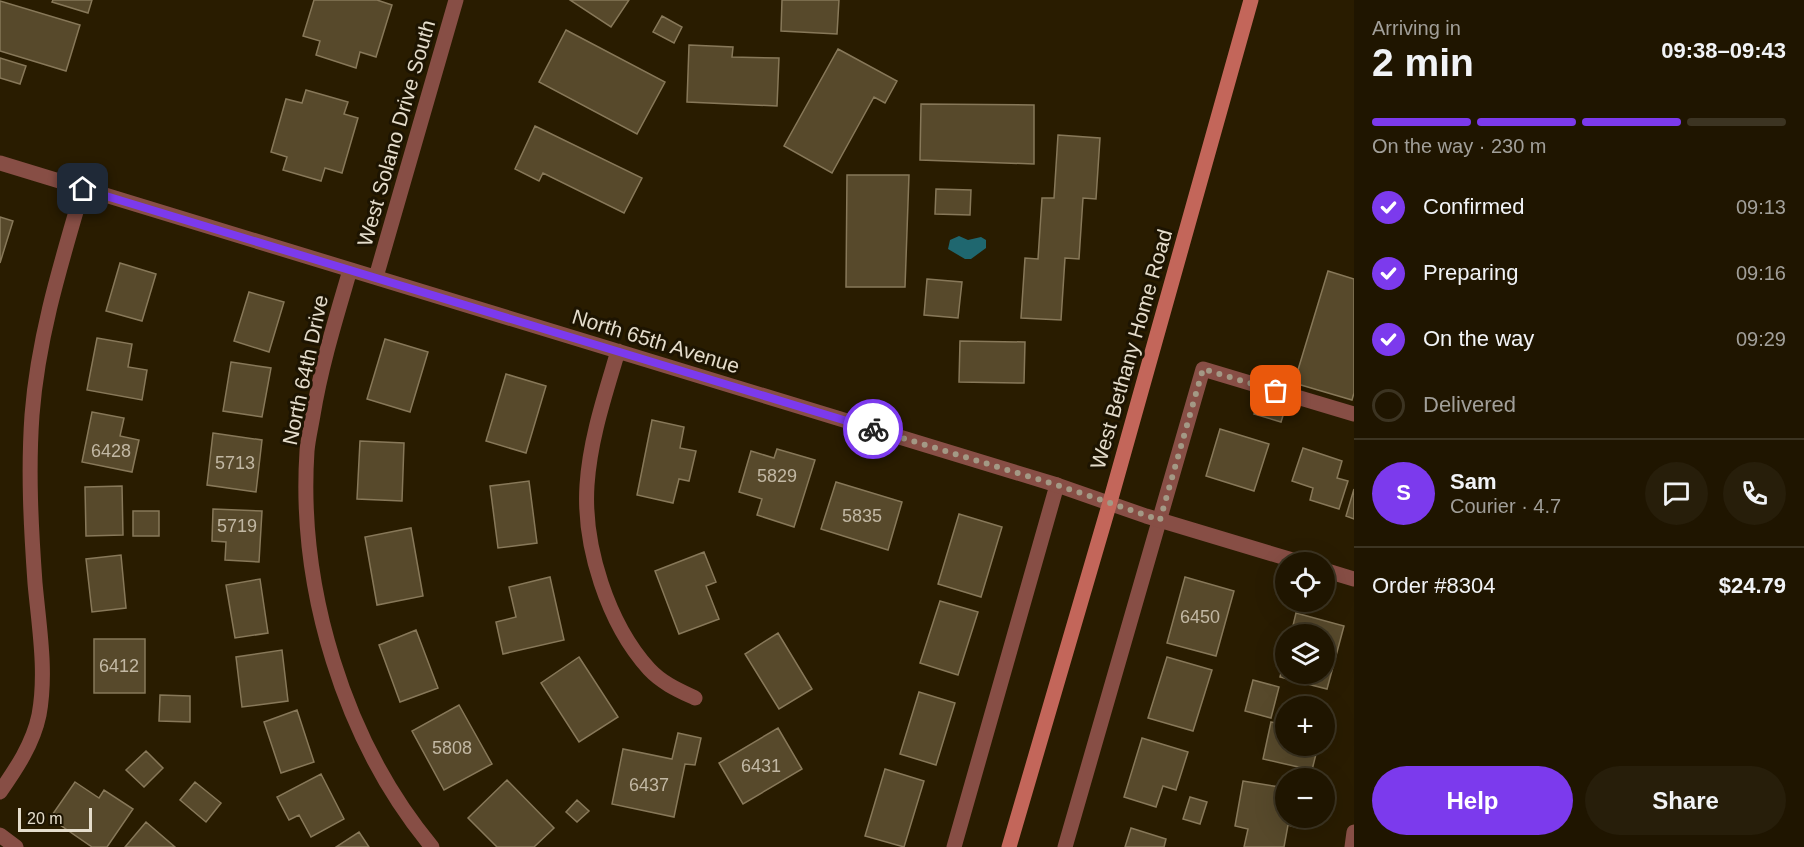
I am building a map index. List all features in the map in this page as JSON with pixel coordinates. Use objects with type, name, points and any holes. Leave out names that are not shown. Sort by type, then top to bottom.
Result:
[{"type":"main road","name":"West Bethany Home Road","points":[[1009,847],[1110,502],[1251,0]]},
{"type":"street","name":"West Solano Drive South","points":[[376,277],[456,0]]},
{"type":"street","name":"North 65th Avenue","points":[[0,163],[1057,485],[1160,520],[1275,555]]},
{"type":"street","points":[[0,792],[29,746],[39,717],[43,658],[31,524],[29,473],[32,413],[47,313],[83,189]]},
{"type":"street","name":"North 64th Drive","points":[[350,270],[316,394],[307,450],[307,501],[311,563],[322,619],[337,676],[360,732],[390,787],[432,847]]},
{"type":"street","points":[[618,351],[592,440],[586,487],[590,534],[598,576],[632,647],[650,670],[669,686],[695,698]]},
{"type":"street","points":[[1065,847],[1203,369],[1354,414]]},
{"type":"street","points":[[954,847],[1057,485]]},
{"type":"street","points":[[1335,573],[1354,579]]},
{"type":"street","points":[[1352,847],[1354,832]]},
{"type":"street","points":[[0,835],[16,847]]},
{"type":"water","points":[[959,236],[968,240],[981,237],[986,240],[986,248],[971,259],[965,259],[948,249],[950,240]]},
{"type":"building","points":[[53,0],[92,0],[88,13],[52,2]]},
{"type":"building","points":[[314,0],[377,0],[392,5],[376,57],[360,52],[356,68],[316,55],[320,41],[303,36]]},
{"type":"building","points":[[570,0],[629,0],[611,27]]},
{"type":"building","points":[[782,0],[839,0],[837,34],[781,31]]},
{"type":"building","points":[[0,1],[80,25],[66,71],[0,51]]},
{"type":"building","points":[[662,16],[682,27],[674,43],[653,32]]},
{"type":"building","points":[[566,30],[665,82],[637,134],[539,82]]},
{"type":"building","points":[[689,45],[733,47],[732,57],[779,58],[777,106],[687,102]]},
{"type":"building","points":[[838,49],[897,81],[885,103],[874,97],[832,173],[784,146]]},
{"type":"building","points":[[0,58],[26,66],[20,84],[0,78]]},
{"type":"building","points":[[306,90],[348,102],[344,114],[358,118],[342,173],[325,168],[321,181],[283,170],[287,157],[271,152],[286,99],[302,103]]},
{"type":"building","points":[[921,104],[1034,105],[1034,164],[920,160]]},
{"type":"building","points":[[535,126],[642,178],[624,213],[543,173],[539,181],[515,169]]},
{"type":"building","points":[[1058,135],[1100,138],[1096,199],[1083,198],[1079,259],[1065,258],[1061,320],[1021,318],[1025,258],[1038,259],[1042,198],[1054,198]]},
{"type":"building","points":[[847,175],[909,175],[905,287],[846,287]]},
{"type":"building","points":[[936,189],[971,190],[970,215],[935,214]]},
{"type":"building","points":[[0,217],[13,221],[0,263]]},
{"type":"building","points":[[120,263],[156,274],[142,321],[106,311]]},
{"type":"building","points":[[1328,271],[1354,279],[1354,393],[1352,400],[1294,383]]},
{"type":"building","points":[[927,279],[962,282],[958,318],[924,315]]},
{"type":"building","points":[[249,292],[284,302],[269,352],[234,341]]},
{"type":"building","points":[[97,338],[132,344],[128,367],[147,370],[142,400],[87,390]]},
{"type":"building","points":[[385,339],[428,352],[410,412],[367,399]]},
{"type":"building","points":[[960,341],[1025,342],[1024,383],[959,382]]},
{"type":"building","points":[[231,362],[271,368],[262,417],[223,411]]},
{"type":"building","points":[[506,374],[546,386],[526,453],[486,441]]},
{"type":"building","points":[[1259,398],[1286,406],[1281,422],[1254,414]]},
{"type":"building","points":[[92,412],[124,418],[120,436],[139,440],[132,472],[82,462]]},
{"type":"building","points":[[652,420],[684,427],[680,448],[696,451],[689,481],[679,479],[673,503],[637,495]]},
{"type":"building","points":[[1220,429],[1269,444],[1254,491],[1206,476]]},
{"type":"building","points":[[213,433],[262,440],[256,492],[207,485]]},
{"type":"building","points":[[360,441],[404,443],[402,501],[357,499]]},
{"type":"building","points":[[1303,448],[1342,461],[1337,478],[1348,481],[1339,509],[1310,500],[1313,488],[1292,481]]},
{"type":"building","points":[[777,449],[815,460],[794,527],[757,515],[762,499],[739,492],[751,451],[774,458]]},
{"type":"building","points":[[529,481],[537,543],[498,548],[490,486]]},
{"type":"building","points":[[836,482],[902,502],[888,550],[821,529]]},
{"type":"building","points":[[122,486],[123,535],[86,536],[85,487]]},
{"type":"building","points":[[1354,489],[1354,519],[1346,516]]},
{"type":"building","points":[[213,509],[262,511],[259,562],[225,560],[226,542],[212,541]]},
{"type":"building","points":[[133,511],[159,511],[159,536],[133,536]]},
{"type":"building","points":[[959,514],[1002,527],[981,597],[938,584]]},
{"type":"building","points":[[411,528],[423,596],[377,605],[365,537]]},
{"type":"building","points":[[704,552],[716,582],[706,586],[719,619],[679,634],[655,571]]},
{"type":"building","points":[[121,555],[126,608],[92,612],[86,559]]},
{"type":"building","points":[[550,577],[564,640],[503,654],[496,622],[516,617],[509,587]]},
{"type":"building","points":[[1185,577],[1234,591],[1216,656],[1167,643]]},
{"type":"building","points":[[260,579],[268,633],[235,638],[226,585]]},
{"type":"building","points":[[940,601],[978,612],[958,675],[920,663]]},
{"type":"building","points":[[1296,613],[1344,626],[1335,659],[1335,624],[1293,624]]},
{"type":"building","points":[[416,630],[438,688],[400,702],[379,645]]},
{"type":"building","points":[[778,633],[812,689],[779,709],[745,654]]},
{"type":"building","points":[[94,639],[145,639],[145,693],[94,693]]},
{"type":"building","points":[[282,650],[288,701],[242,707],[236,657]]},
{"type":"building","points":[[579,657],[618,717],[579,742],[541,683]]},
{"type":"building","points":[[1167,657],[1212,670],[1193,731],[1148,718]]},
{"type":"building","points":[[1253,680],[1279,687],[1271,718],[1245,711]]},
{"type":"building","points":[[1307,684],[1328,684],[1327,689]]},
{"type":"building","points":[[919,692],[955,703],[936,765],[900,754]]},
{"type":"building","points":[[160,695],[190,696],[190,722],[159,721]]},
{"type":"building","points":[[459,705],[492,764],[444,790],[412,731]]},
{"type":"building","points":[[297,710],[314,762],[281,773],[264,722]]},
{"type":"building","points":[[1271,722],[1275,723],[1275,756],[1316,756],[1312,768],[1263,759]]},
{"type":"building","points":[[778,728],[802,769],[743,804],[719,763]]},
{"type":"building","points":[[678,733],[701,738],[695,765],[685,764],[674,817],[612,804],[623,749],[672,759]]},
{"type":"building","points":[[1142,738],[1188,752],[1176,790],[1163,786],[1156,807],[1124,797]]},
{"type":"building","points":[[146,751],[163,768],[144,787],[126,770]]},
{"type":"building","points":[[885,769],[924,781],[904,847],[865,836]]},
{"type":"building","points":[[321,774],[344,819],[311,837],[299,815],[289,820],[277,797]]},
{"type":"building","points":[[507,780],[554,828],[534,847],[497,847],[468,818]]},
{"type":"building","points":[[1243,781],[1275,786],[1275,828],[1287,828],[1284,847],[1244,847],[1248,829],[1235,826]]},
{"type":"building","points":[[75,782],[99,798],[104,790],[133,809],[107,847],[92,847],[50,818]]},
{"type":"building","points":[[195,782],[221,803],[206,822],[180,800]]},
{"type":"building","points":[[1190,797],[1207,802],[1200,824],[1183,819]]},
{"type":"building","points":[[577,800],[589,811],[577,822],[566,812]]},
{"type":"building","points":[[146,822],[175,847],[125,847]]},
{"type":"building","points":[[1131,828],[1166,839],[1164,847],[1125,847]]},
{"type":"building","points":[[359,832],[369,847],[336,847]]},
{"type":"way so far","points":[[873,429],[1057,485],[1160,520],[1203,369],[1276,391]]},
{"type":"route","points":[[83,189],[873,429]]}]
